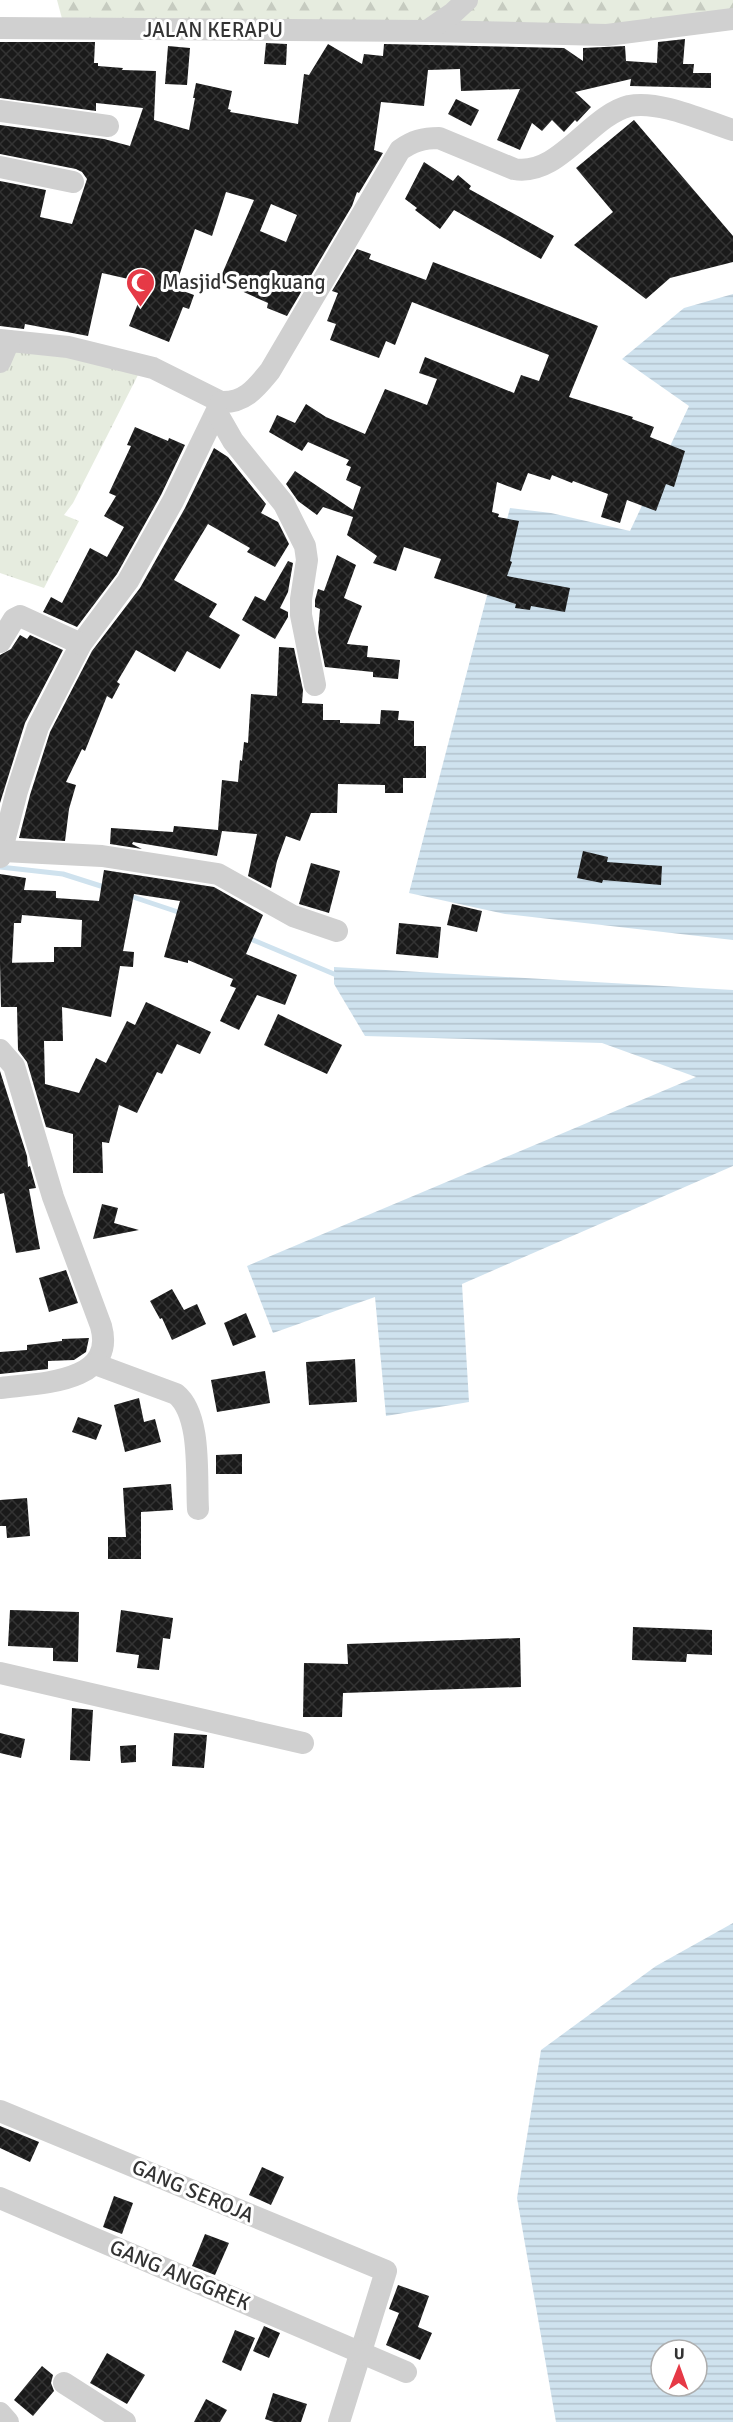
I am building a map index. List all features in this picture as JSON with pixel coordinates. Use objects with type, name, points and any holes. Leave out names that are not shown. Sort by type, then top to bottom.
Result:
[{"type":"street","points":[[427,31],[467,0]]},
{"type":"street","name":"JALAN KERAPU","points":[[0,28],[607,34],[733,19]]},
{"type":"street","points":[[337,931],[293,916],[218,874],[102,856],[1,854],[17,791],[38,727],[81,644],[128,581],[173,501],[219,407],[242,399],[254,391],[270,370],[400,150],[410,143],[428,138],[439,138],[514,170],[524,171],[544,165],[616,112],[630,106],[662,107],[733,130]]},
{"type":"street","points":[[0,111],[108,126]]},
{"type":"street","points":[[0,167],[73,182]]},
{"type":"street","points":[[0,362],[4,340],[68,347],[153,368],[219,407],[233,441],[284,504],[305,546],[307,560],[301,615],[315,685]]},
{"type":"street","points":[[0,642],[14,619],[20,616],[81,644]]},
{"type":"street","points":[[0,1050],[14,1066],[53,1197],[101,1326],[104,1344],[95,1364],[82,1374],[0,1388]]},
{"type":"street","points":[[95,1364],[176,1394],[185,1401],[194,1427],[198,1509]]},
{"type":"street","points":[[0,1673],[303,1743]]},
{"type":"street","name":"GANG SEROJA","points":[[0,2111],[386,2271],[360,2352]]},
{"type":"street","name":"GANG ANGGREK","points":[[0,2198],[406,2372]]},
{"type":"street","points":[[339,2422],[360,2352]]},
{"type":"street","points":[[64,2383],[125,2422]]},
{"type":"street","points":[[0,2413],[8,2422]]},
{"type":"green space","points":[[57,0],[733,0],[733,14],[607,31],[64,26]]},
{"type":"green space","points":[[0,347],[63,351],[139,373],[73,503],[64,515],[79,521],[44,588],[0,573]]},
{"type":"water","points":[[733,294],[733,940],[505,914],[409,893],[510,508],[551,513],[630,531],[689,406],[622,359],[684,308]]},
{"type":"water","points":[[334,967],[733,990],[733,1166],[462,1284],[469,1402],[386,1416],[375,1297],[273,1333],[247,1266],[696,1077],[602,1043],[365,1036],[334,984]]},
{"type":"water","points":[[733,1923],[733,2422],[556,2422],[517,2198],[541,2050],[656,1966]]},
{"type":"building","points":[[685,39],[683,64],[694,64],[693,73],[711,73],[711,88],[630,86],[631,79],[575,92],[591,107],[577,122],[575,120],[564,132],[552,120],[542,131],[532,123],[520,150],[497,140],[520,89],[461,91],[460,69],[428,70],[424,106],[381,102],[374,150],[383,153],[359,193],[357,192],[352,206],[287,316],[267,308],[268,303],[219,281],[254,200],[226,192],[212,236],[195,229],[175,288],[194,295],[189,309],[183,307],[169,342],[129,326],[146,283],[102,273],[88,336],[25,324],[24,329],[0,326],[0,181],[46,190],[40,217],[72,224],[87,179],[82,172],[76,169],[0,154],[0,125],[104,139],[130,146],[143,108],[96,103],[96,111],[0,98],[0,42],[95,42],[94,63],[98,63],[98,66],[123,68],[122,70],[156,71],[154,120],[189,130],[196,83],[232,91],[228,109],[231,110],[230,112],[298,124],[304,74],[309,75],[328,44],[362,64],[364,54],[383,56],[384,44],[564,48],[583,61],[583,48],[625,46],[626,61],[657,63],[658,42]],"holes":[[[271,204],[297,215],[286,242],[260,231]]]},
{"type":"building","points":[[266,43],[287,44],[286,65],[264,64]]},
{"type":"building","points":[[168,46],[190,48],[187,85],[165,84]]},
{"type":"building","points":[[456,99],[479,110],[471,126],[448,114]]},
{"type":"building","points":[[634,120],[733,236],[733,262],[670,278],[646,299],[574,245],[613,212],[576,168]]},
{"type":"building","points":[[424,162],[453,181],[458,175],[471,186],[469,189],[554,236],[541,259],[454,210],[440,229],[415,210],[417,208],[405,199]]},
{"type":"building","points":[[357,249],[371,254],[369,259],[426,280],[433,262],[598,326],[569,397],[633,417],[632,419],[654,427],[650,437],[685,451],[674,487],[666,484],[656,511],[627,500],[620,523],[601,517],[608,494],[573,481],[572,483],[552,475],[550,480],[528,473],[521,491],[497,482],[492,512],[499,514],[498,517],[519,521],[510,561],[512,562],[507,576],[570,588],[565,612],[531,606],[530,610],[515,608],[516,604],[434,578],[441,559],[404,547],[396,571],[373,563],[377,556],[347,535],[353,517],[323,507],[317,515],[298,501],[286,484],[295,471],[353,510],[361,487],[346,480],[351,467],[346,465],[349,460],[308,442],[302,451],[269,432],[277,415],[295,423],[306,404],[326,417],[365,434],[385,389],[427,405],[437,379],[419,373],[425,357],[514,393],[521,375],[539,381],[549,355],[412,302],[395,345],[386,341],[379,358],[330,340],[336,324],[327,321],[338,293],[332,291]]},
{"type":"building","points":[[135,427],[168,441],[169,438],[185,445],[161,495],[117,574],[77,627],[43,612],[51,597],[62,603],[90,548],[107,557],[124,527],[104,516],[116,496],[109,493],[131,446],[127,445]]},
{"type":"building","points":[[214,448],[228,457],[266,504],[261,513],[278,522],[289,544],[275,567],[247,552],[250,548],[208,524],[174,580],[217,604],[209,617],[240,635],[220,669],[187,651],[175,672],[136,650],[117,682],[120,684],[112,699],[107,696],[85,751],[82,749],[66,782],[76,785],[69,809],[65,841],[19,838],[50,732],[92,651],[140,588],[185,508]]},
{"type":"building","points":[[337,555],[356,565],[344,598],[362,606],[347,644],[368,646],[367,657],[400,660],[398,679],[373,677],[373,672],[325,667],[318,632],[320,609],[315,607],[315,600],[318,589],[324,591]]},
{"type":"building","points":[[288,561],[293,563],[288,592],[280,608],[288,612],[288,617],[275,639],[242,620],[255,596],[265,601]]},
{"type":"building","points":[[20,635],[27,639],[30,635],[63,650],[25,723],[0,803],[0,655],[11,649]]},
{"type":"building","points":[[279,647],[294,648],[303,690],[302,703],[323,704],[323,720],[340,720],[340,723],[380,724],[381,710],[399,711],[398,720],[414,721],[414,746],[426,746],[426,778],[403,778],[403,793],[385,793],[385,785],[338,784],[337,813],[311,813],[300,841],[286,836],[271,888],[248,876],[257,834],[222,831],[217,856],[133,842],[132,844],[142,849],[110,844],[111,828],[173,832],[174,826],[218,830],[222,780],[238,782],[244,742],[248,743],[251,694],[277,696]]},
{"type":"building","points":[[583,851],[608,857],[607,862],[662,866],[661,885],[603,880],[602,883],[577,878]]},
{"type":"building","points":[[311,863],[340,871],[329,913],[299,904]]},
{"type":"building","points":[[104,870],[214,887],[263,915],[246,954],[297,975],[285,1005],[257,995],[239,1030],[220,1021],[236,988],[230,986],[233,979],[188,960],[188,963],[164,957],[180,901],[134,894],[123,951],[134,952],[133,967],[120,966],[111,1017],[62,1007],[63,1041],[44,1041],[45,1084],[79,1093],[96,1058],[106,1063],[127,1021],[135,1025],[146,1002],[211,1032],[200,1054],[177,1044],[162,1074],[157,1072],[137,1113],[119,1105],[109,1143],[102,1142],[103,1173],[73,1173],[73,1134],[46,1127],[27,1062],[18,1050],[17,1007],[1,1007],[0,874],[26,878],[24,890],[56,891],[56,898],[99,901]],"holes":[[[22,915],[82,920],[81,947],[54,947],[54,962],[12,963],[14,923],[21,923]]]},
{"type":"building","points":[[452,904],[482,911],[477,932],[447,925]]},
{"type":"building","points":[[399,923],[441,927],[438,958],[396,954]]},
{"type":"building","points":[[278,1014],[342,1045],[327,1074],[264,1045]]},
{"type":"building","points":[[0,1071],[36,1188],[29,1189],[40,1249],[16,1253],[4,1193],[0,1194]]},
{"type":"building","points":[[102,1204],[118,1208],[114,1223],[139,1230],[93,1239]]},
{"type":"building","points":[[66,1270],[78,1303],[49,1312],[39,1278]]},
{"type":"building","points":[[172,1289],[184,1310],[197,1304],[206,1324],[172,1340],[162,1318],[160,1319],[150,1301]]},
{"type":"building","points":[[246,1313],[256,1337],[233,1346],[224,1323]]},
{"type":"building","points":[[89,1338],[86,1352],[74,1360],[48,1361],[48,1369],[0,1374],[0,1352],[27,1350],[27,1345],[62,1341],[62,1339]]},
{"type":"building","points":[[355,1359],[357,1402],[309,1405],[306,1362]]},
{"type":"building","points":[[265,1371],[270,1403],[217,1412],[211,1380]]},
{"type":"building","points":[[139,1398],[144,1422],[155,1419],[161,1442],[125,1452],[114,1405]]},
{"type":"building","points":[[78,1417],[102,1425],[96,1440],[72,1432]]},
{"type":"building","points":[[242,1454],[242,1474],[216,1474],[216,1455]]},
{"type":"building","points":[[171,1484],[173,1510],[141,1512],[141,1559],[108,1559],[108,1537],[126,1537],[123,1488]]},
{"type":"building","points":[[27,1498],[30,1536],[7,1538],[6,1526],[0,1526],[0,1500]]},
{"type":"building","points":[[10,1610],[79,1612],[78,1662],[53,1661],[53,1648],[8,1646]]},
{"type":"building","points":[[121,1610],[173,1618],[170,1639],[163,1638],[159,1670],[137,1668],[139,1655],[116,1652]]},
{"type":"building","points":[[633,1627],[712,1630],[712,1655],[687,1654],[686,1662],[632,1660]]},
{"type":"building","points":[[520,1638],[521,1687],[343,1693],[342,1717],[303,1717],[304,1663],[348,1664],[347,1644]]},
{"type":"building","points":[[72,1708],[93,1710],[90,1761],[70,1760]]},
{"type":"building","points":[[0,1733],[25,1739],[21,1758],[0,1753]]},
{"type":"building","points":[[174,1733],[207,1735],[204,1768],[172,1766]]},
{"type":"building","points":[[136,1745],[136,1762],[121,1763],[120,1746]]},
{"type":"building","points":[[0,2126],[39,2142],[30,2162],[0,2148]]},
{"type":"building","points":[[262,2167],[284,2177],[271,2205],[249,2195]]},
{"type":"building","points":[[114,2196],[133,2203],[122,2234],[103,2227]]},
{"type":"building","points":[[205,2234],[229,2243],[215,2275],[192,2266]]},
{"type":"building","points":[[398,2285],[429,2296],[418,2327],[432,2333],[420,2360],[386,2345],[399,2313],[389,2309]]},
{"type":"building","points":[[264,2326],[280,2333],[269,2358],[253,2351]]},
{"type":"building","points":[[235,2330],[255,2338],[241,2371],[222,2362]]},
{"type":"building","points":[[107,2353],[145,2375],[127,2404],[90,2383]]},
{"type":"building","points":[[42,2366],[53,2375],[51,2383],[54,2391],[33,2416],[14,2400]]},
{"type":"building","points":[[273,2393],[307,2404],[301,2422],[274,2422],[265,2419]]},
{"type":"building","points":[[206,2399],[227,2410],[220,2422],[194,2422]]},
{"type":"waterway","points":[[0,867],[63,874],[107,888]]},
{"type":"waterway","points":[[127,895],[184,914]]},
{"type":"waterway","points":[[246,937],[334,974]]},
{"type":"place","name":"Masjid Sengkuang","points":[[141,308]]}]
